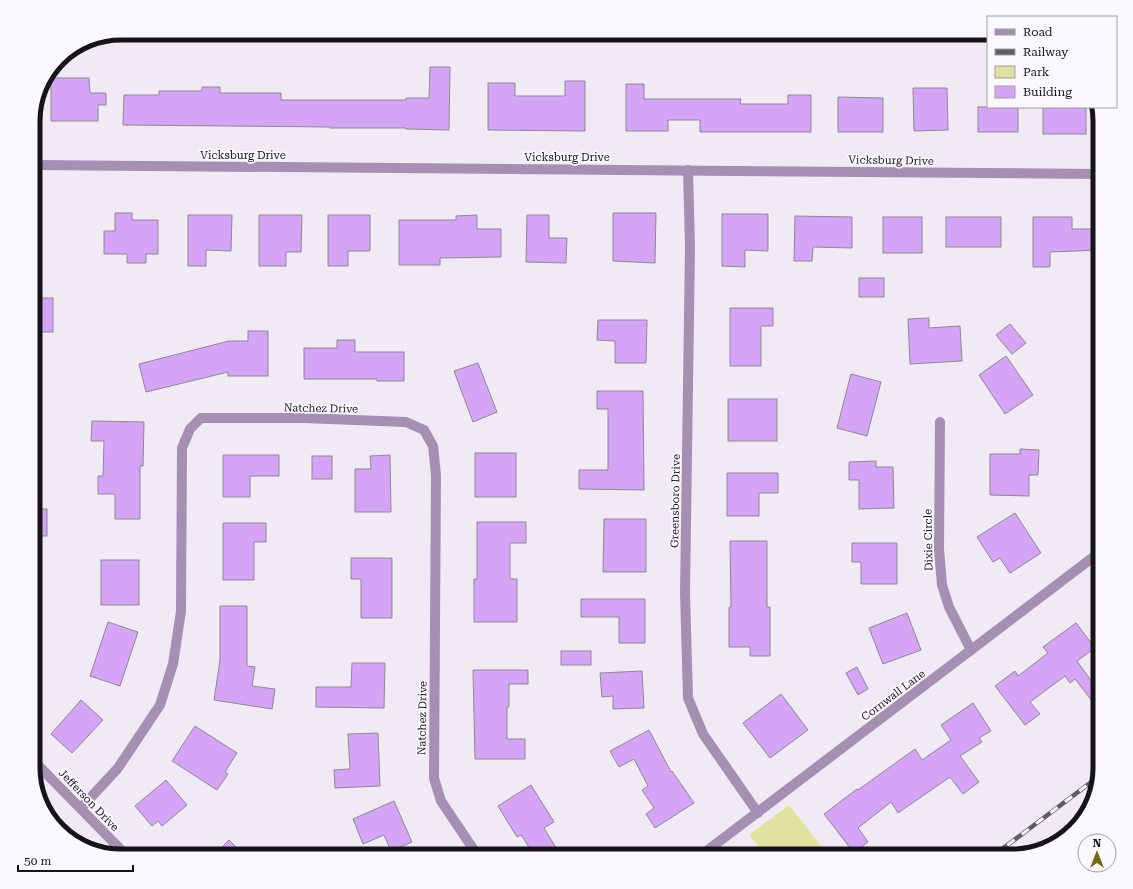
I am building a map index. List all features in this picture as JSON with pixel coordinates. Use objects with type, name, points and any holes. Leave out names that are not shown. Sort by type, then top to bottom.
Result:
[{"type":"street","name":"Vicksburg Drive","points":[[40,165],[1093,174]]},
{"type":"street","name":"Greensboro Drive","points":[[688,170],[690,247],[685,593],[688,698],[703,734],[758,813]]},
{"type":"street","name":"Natchez Drive","points":[[80,808],[118,768],[160,705],[172,664],[181,611],[182,448],[190,429],[201,418],[304,418],[406,422],[424,430],[433,446],[436,475],[434,778],[441,801],[473,849]]},
{"type":"street","name":"Dixie Circle","points":[[940,422],[939,549],[942,585],[949,607],[971,650]]},
{"type":"street","name":"Cornwall Lane","points":[[709,849],[1093,557]]},
{"type":"street","name":"Jefferson Drive","points":[[40,767],[120,849]]},
{"type":"green space","points":[[789,805],[824,849],[760,849],[749,835]]},
{"type":"building","points":[[430,67],[450,67],[449,130],[406,128],[123,125],[124,95],[159,95],[159,91],[202,91],[202,87],[220,87],[220,93],[281,93],[281,100],[406,100],[406,98],[429,98]]},
{"type":"building","points":[[52,78],[89,78],[90,93],[106,93],[106,105],[98,105],[98,121],[51,121],[51,80]]},
{"type":"building","points":[[565,81],[585,81],[585,131],[488,130],[488,83],[515,83],[515,96],[565,96]]},
{"type":"building","points":[[626,84],[644,84],[644,99],[741,99],[740,104],[788,104],[788,95],[811,95],[811,132],[700,132],[700,120],[668,120],[668,131],[626,131]]},
{"type":"building","points":[[913,88],[947,88],[948,130],[914,131]]},
{"type":"building","points":[[838,97],[883,98],[883,132],[838,132]]},
{"type":"building","points":[[978,107],[1018,108],[1018,132],[978,132]]},
{"type":"building","points":[[1043,108],[1086,108],[1086,134],[1043,134]]},
{"type":"building","points":[[115,213],[132,213],[132,220],[158,220],[158,254],[146,254],[146,263],[127,263],[127,254],[104,254],[104,231],[115,231]]},
{"type":"building","points":[[613,213],[656,213],[655,263],[613,261]]},
{"type":"building","points":[[722,214],[768,214],[768,251],[745,250],[745,267],[722,266]]},
{"type":"building","points":[[188,215],[232,215],[231,251],[206,250],[206,266],[188,266]]},
{"type":"building","points":[[259,215],[302,215],[301,252],[286,252],[286,266],[259,266]]},
{"type":"building","points":[[328,215],[370,215],[370,251],[348,251],[348,266],[328,266]]},
{"type":"building","points":[[477,215],[477,229],[501,229],[501,257],[440,258],[440,265],[399,265],[399,220],[456,220],[456,216]]},
{"type":"building","points":[[527,215],[549,215],[549,238],[567,238],[566,263],[526,262]]},
{"type":"building","points":[[795,216],[852,217],[852,248],[813,247],[812,261],[794,261]]},
{"type":"building","points":[[883,217],[922,217],[922,253],[883,253]]},
{"type":"building","points":[[946,217],[1001,217],[1001,247],[946,247]]},
{"type":"building","points":[[1033,217],[1072,217],[1072,229],[1093,229],[1093,250],[1050,252],[1050,267],[1033,267]]},
{"type":"building","points":[[859,278],[884,278],[884,297],[859,297]]},
{"type":"building","points":[[40,298],[53,298],[53,332],[40,332]]},
{"type":"building","points":[[730,308],[773,308],[773,326],[761,326],[761,366],[730,366]]},
{"type":"building","points":[[929,318],[929,328],[960,326],[962,361],[910,364],[908,319]]},
{"type":"building","points":[[598,320],[647,320],[646,363],[615,363],[615,341],[597,340]]},
{"type":"building","points":[[1010,324],[1026,343],[1012,354],[996,335]]},
{"type":"building","points":[[248,331],[268,331],[268,376],[228,376],[228,372],[146,392],[139,364],[229,341],[248,341]]},
{"type":"building","points":[[337,340],[355,340],[355,352],[404,352],[404,381],[377,381],[377,379],[304,379],[304,348],[337,348]]},
{"type":"building","points":[[1006,356],[1033,395],[1005,414],[979,375]]},
{"type":"building","points":[[478,363],[497,412],[473,422],[454,371]]},
{"type":"building","points":[[851,374],[881,382],[867,436],[837,428]]},
{"type":"building","points":[[597,391],[643,391],[644,490],[579,489],[579,470],[608,470],[608,409],[597,409]]},
{"type":"building","points":[[728,399],[777,399],[777,441],[728,441]]},
{"type":"building","points":[[92,421],[144,422],[143,466],[140,466],[140,519],[115,519],[115,494],[98,494],[98,476],[103,476],[104,441],[91,441]]},
{"type":"building","points":[[1020,449],[1039,450],[1038,475],[1029,475],[1029,496],[990,495],[990,454],[1020,454]]},
{"type":"building","points":[[475,453],[516,453],[516,497],[475,497]]},
{"type":"building","points":[[223,455],[279,455],[279,476],[250,476],[250,497],[223,497]]},
{"type":"building","points":[[390,455],[391,512],[355,512],[355,469],[371,469],[370,456]]},
{"type":"building","points":[[312,456],[332,456],[332,479],[312,479]]},
{"type":"building","points":[[876,461],[876,467],[893,467],[894,508],[859,509],[859,480],[849,480],[849,462]]},
{"type":"building","points":[[727,473],[778,473],[778,493],[759,493],[759,516],[727,516]]},
{"type":"building","points":[[40,509],[47,509],[47,536],[40,536]]},
{"type":"building","points":[[1015,513],[1041,553],[1010,573],[1000,558],[993,562],[977,537]]},
{"type":"building","points":[[604,519],[646,519],[646,572],[603,572]]},
{"type":"building","points":[[477,522],[526,522],[526,543],[510,543],[510,579],[517,579],[517,622],[474,622],[474,579],[477,579]]},
{"type":"building","points":[[223,523],[266,523],[266,542],[254,542],[254,580],[223,580]]},
{"type":"building","points":[[730,541],[767,541],[767,607],[770,607],[770,656],[750,656],[750,647],[729,647],[729,607],[731,607]]},
{"type":"building","points":[[852,543],[897,543],[897,584],[861,584],[861,562],[852,562]]},
{"type":"building","points":[[351,558],[392,558],[392,618],[361,618],[361,579],[351,579]]},
{"type":"building","points":[[101,560],[139,560],[139,605],[101,605]]},
{"type":"building","points":[[581,599],[645,599],[645,643],[619,643],[619,617],[581,617]]},
{"type":"building","points":[[220,606],[247,606],[247,666],[255,667],[252,686],[275,689],[272,709],[214,700],[220,660]]},
{"type":"building","points":[[907,613],[921,650],[883,664],[869,628]]},
{"type":"building","points":[[108,622],[138,632],[120,686],[90,676]]},
{"type":"building","points":[[1076,623],[1093,645],[1093,649],[1077,661],[1092,682],[1093,681],[1093,702],[1075,679],[1070,683],[1065,676],[1030,702],[1040,714],[1025,725],[995,686],[1015,671],[1018,676],[1048,653],[1043,647]]},
{"type":"building","points":[[561,651],[591,651],[591,665],[561,665]]},
{"type":"building","points":[[352,663],[385,663],[384,708],[316,707],[316,687],[351,687]]},
{"type":"building","points":[[857,667],[868,689],[858,695],[846,673]]},
{"type":"building","points":[[473,670],[528,670],[528,684],[509,684],[509,707],[507,707],[507,739],[525,739],[525,759],[475,759]]},
{"type":"building","points":[[642,671],[644,708],[613,709],[613,696],[602,697],[600,673]]},
{"type":"building","points":[[781,694],[808,730],[770,758],[743,723]]},
{"type":"building","points":[[81,700],[103,720],[72,753],[51,734]]},
{"type":"building","points":[[973,703],[991,731],[979,738],[982,742],[960,756],[979,782],[963,794],[950,777],[898,813],[891,802],[858,828],[868,842],[859,849],[851,849],[824,814],[915,749],[922,760],[951,740],[941,725]]},
{"type":"building","points":[[195,726],[237,753],[225,772],[228,774],[217,790],[172,761]]},
{"type":"building","points":[[649,730],[671,772],[672,771],[694,803],[655,828],[646,814],[654,808],[642,790],[648,786],[634,759],[619,767],[610,751]]},
{"type":"building","points":[[378,733],[380,786],[335,788],[334,770],[350,769],[348,734]]},
{"type":"building","points":[[166,780],[187,805],[162,826],[158,821],[152,826],[135,806]]},
{"type":"building","points":[[531,785],[554,822],[544,828],[557,849],[530,849],[521,835],[517,837],[498,806]]},
{"type":"building","points":[[394,801],[412,842],[396,849],[390,849],[384,835],[363,844],[353,819]]},
{"type":"building","points":[[229,840],[238,849],[220,849]]},
{"type":"railway","points":[[1002,849],[1091,782]]}]
